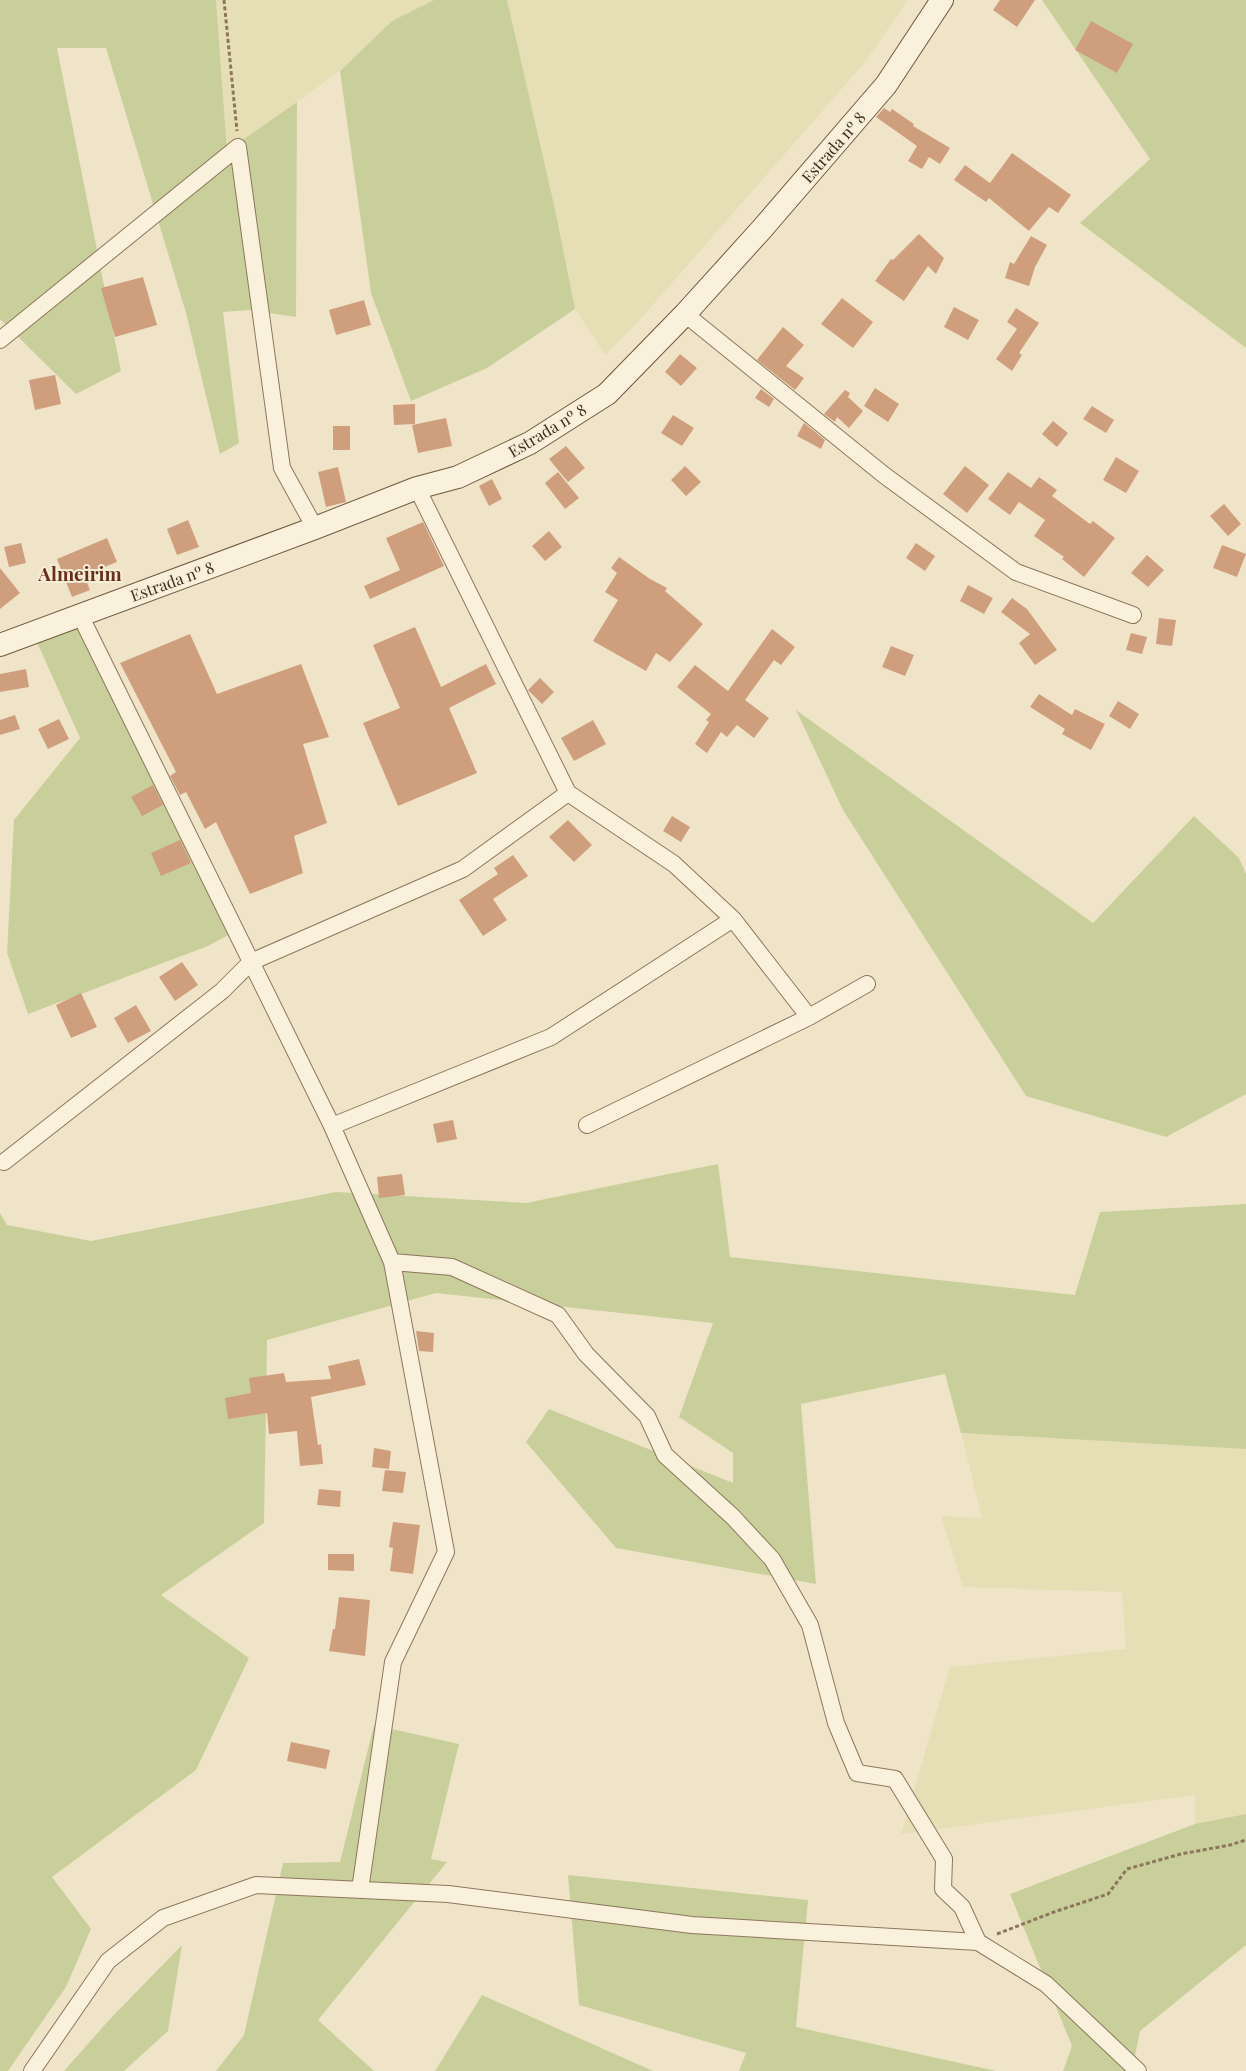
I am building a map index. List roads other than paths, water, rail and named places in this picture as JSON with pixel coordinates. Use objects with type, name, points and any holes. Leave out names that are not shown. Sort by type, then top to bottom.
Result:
[{"type":"main road","name":"Estrada nº 8","points":[[0,645],[417,488],[458,478],[530,444],[600,399],[685,314],[886,86],[942,0]]},
{"type":"street","points":[[0,340],[238,148],[282,468],[315,528]]},
{"type":"street","points":[[685,314],[884,475],[1016,572],[1133,615]]},
{"type":"street","points":[[417,488],[568,793],[674,864],[733,920],[809,1017]]},
{"type":"street","points":[[80,615],[332,1126],[392,1262],[446,1552],[393,1662],[360,1890]]},
{"type":"street","points":[[4,1162],[222,992],[251,962],[463,869],[568,793]]},
{"type":"street","points":[[332,1126],[551,1037],[733,920]]},
{"type":"street","points":[[587,1124],[809,1017],[867,984]]},
{"type":"street","points":[[392,1262],[452,1267],[558,1315],[586,1354],[647,1416],[665,1455],[733,1516],[772,1559],[810,1625],[836,1724],[857,1773],[895,1779],[944,1859],[943,1889],[962,1907],[978,1942]]},
{"type":"street","points":[[32,2071],[108,1960],[163,1918],[256,1885],[448,1894],[692,1925],[978,1942],[1046,1984],[1138,2071]]},
{"type":"district","name":"Almeirim","points":[[80,573]]}]
